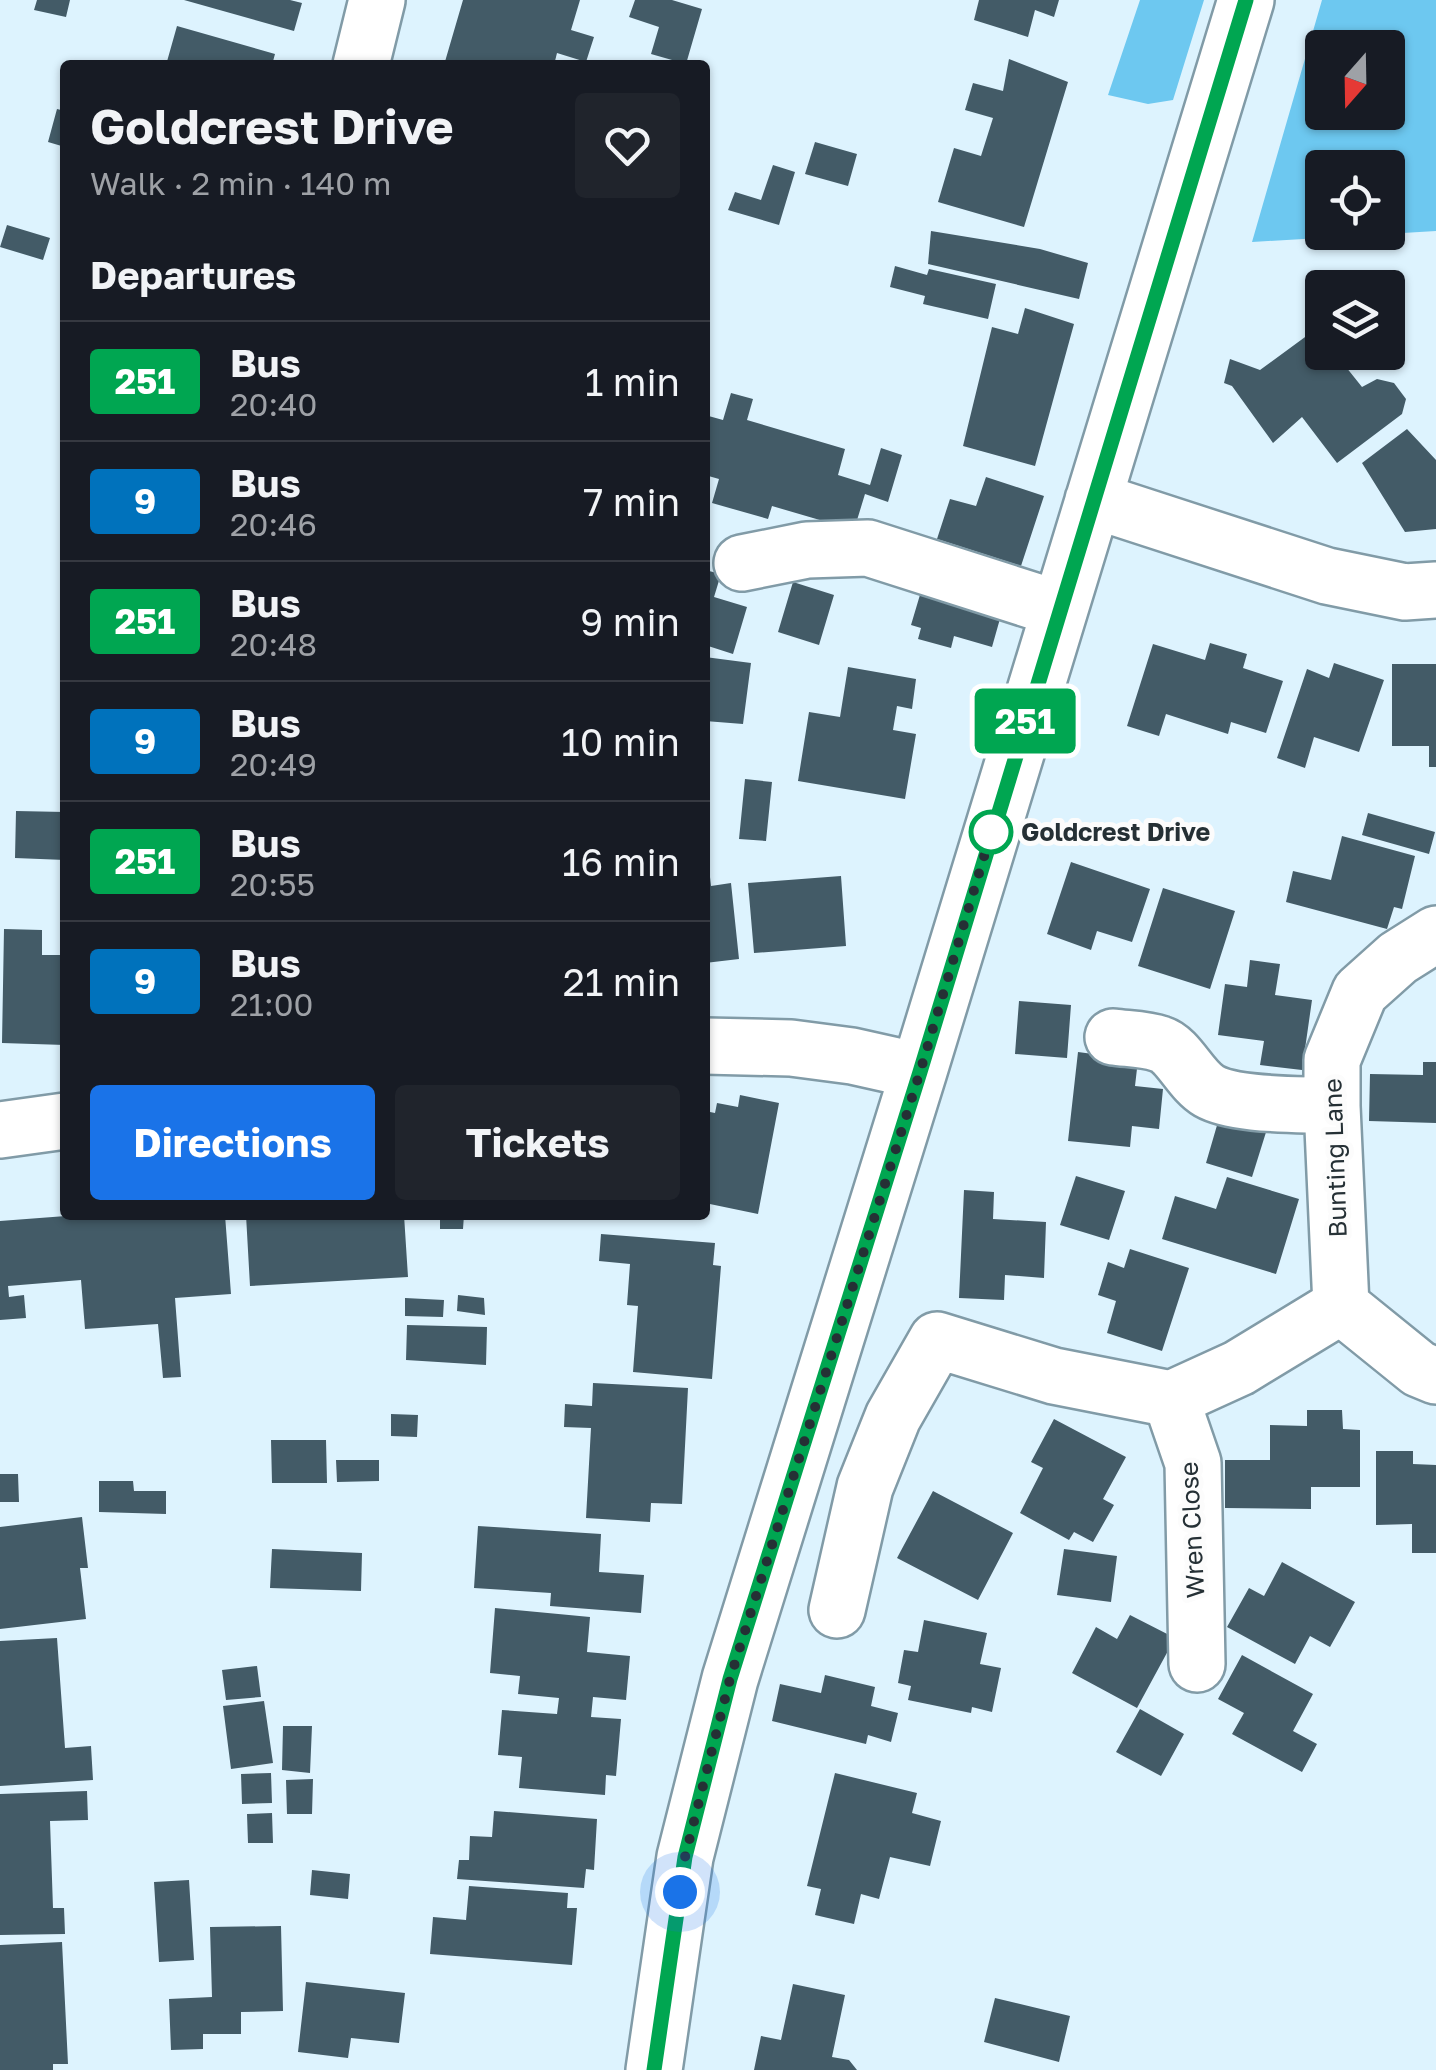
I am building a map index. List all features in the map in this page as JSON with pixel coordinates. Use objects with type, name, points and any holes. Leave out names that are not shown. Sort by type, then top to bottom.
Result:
[{"type":"street","points":[[362,60],[377,0]]},
{"type":"street","points":[[654,2070],[685,1857],[730,1679],[920,1072],[1246,0]]},
{"type":"street","points":[[1093,500],[1327,576],[1405,592],[1436,590]]},
{"type":"street","points":[[742,563],[807,550],[868,548],[1059,610]]},
{"type":"street","name":"Bunting Lane","points":[[1342,1306],[1332,1060],[1360,992],[1398,958],[1436,934]]},
{"type":"street","points":[[1114,1037],[1160,1044],[1172,1051],[1186,1071],[1210,1092],[1238,1100],[1332,1106]]},
{"type":"street","points":[[710,1046],[806,1050],[920,1072]]},
{"type":"street","points":[[0,1130],[60,1122]]},
{"type":"street","points":[[837,1610],[865,1487],[893,1416],[937,1340],[1054,1376],[1170,1400],[1239,1368],[1342,1306],[1420,1369],[1436,1376]]},
{"type":"street","name":"Wren Close","points":[[1170,1400],[1193,1463],[1197,1664]]},
{"type":"shaded area","points":[[1140,0],[1204,0],[1173,100],[1148,104],[1108,95]]},
{"type":"shaded area","points":[[1322,0],[1436,0],[1436,231],[1405,233],[1405,150],[1305,150],[1305,239],[1252,242],[1305,59],[1305,130],[1405,130],[1405,30],[1313,30]]},
{"type":"building","points":[[37,0],[70,0],[66,17],[34,10]]},
{"type":"building","points":[[184,0],[290,0],[302,3],[294,31]]},
{"type":"building","points":[[463,0],[580,0],[571,30],[594,37],[587,60],[557,53],[555,60],[445,60]]},
{"type":"building","points":[[635,0],[672,0],[702,9],[687,60],[651,54],[659,27],[629,17]]},
{"type":"building","points":[[979,0],[1059,0],[1054,17],[1035,10],[1028,37],[974,20]]},
{"type":"building","points":[[177,26],[275,54],[273,60],[167,60]]},
{"type":"building","points":[[1009,59],[1068,82],[1024,227],[938,202],[954,148],[981,156],[993,118],[965,110],[973,83],[1003,91]]},
{"type":"building","points":[[57,109],[60,110],[60,146],[48,142]]},
{"type":"building","points":[[815,142],[857,154],[848,186],[805,174]]},
{"type":"building","points":[[773,165],[795,172],[779,225],[728,210],[735,192],[761,200]]},
{"type":"building","points":[[7,225],[50,238],[43,260],[0,247]]},
{"type":"building","points":[[931,231],[1040,249],[1088,263],[1079,299],[928,264]]},
{"type":"building","points":[[895,266],[927,275],[929,269],[996,284],[988,319],[923,304],[925,296],[890,287]]},
{"type":"building","points":[[1025,308],[1074,324],[1035,466],[963,446],[992,327],[1018,334]]},
{"type":"building","points":[[1305,337],[1305,370],[1348,370],[1362,387],[1377,379],[1394,383],[1406,399],[1402,414],[1337,463],[1302,417],[1273,443],[1232,386],[1224,383],[1230,359],[1260,370]]},
{"type":"building","points":[[731,393],[753,399],[747,420],[845,449],[838,475],[870,485],[881,448],[902,455],[888,502],[865,494],[854,530],[772,506],[768,519],[712,503],[719,479],[710,476],[710,416],[723,420]]},
{"type":"building","points":[[1407,429],[1436,460],[1436,529],[1405,532],[1362,463]]},
{"type":"building","points":[[986,477],[1044,496],[1021,566],[937,539],[950,499],[976,506]]},
{"type":"building","points":[[710,571],[721,574],[714,597],[747,607],[733,654],[710,647]]},
{"type":"building","points":[[925,578],[1005,601],[992,647],[954,636],[951,648],[918,639],[921,628],[911,625]]},
{"type":"building","points":[[793,582],[834,595],[819,645],[778,632]]},
{"type":"building","points":[[1210,643],[1247,654],[1243,668],[1283,681],[1266,733],[1231,722],[1228,734],[1166,714],[1159,736],[1127,726],[1153,644],[1205,660]]},
{"type":"building","points":[[710,658],[751,663],[743,724],[710,721]]},
{"type":"building","points":[[1334,663],[1384,680],[1359,752],[1314,737],[1305,768],[1277,758],[1307,669],[1329,678]]},
{"type":"building","points":[[1392,664],[1436,664],[1436,767],[1429,767],[1429,746],[1392,746]]},
{"type":"building","points":[[848,667],[916,679],[912,709],[897,706],[893,730],[916,734],[905,799],[798,781],[809,712],[840,717]]},
{"type":"building","points":[[745,779],[772,782],[766,841],[739,839]]},
{"type":"building","points":[[16,811],[60,812],[60,860],[15,858]]},
{"type":"building","points":[[1368,813],[1435,832],[1429,854],[1362,835]]},
{"type":"building","points":[[1342,836],[1415,856],[1402,909],[1394,907],[1387,929],[1286,902],[1293,871],[1331,880]]},
{"type":"building","points":[[1071,862],[1150,889],[1132,942],[1097,931],[1091,950],[1047,934]]},
{"type":"building","points":[[841,876],[846,946],[754,953],[748,883]]},
{"type":"building","points":[[710,877],[711,886],[731,883],[739,959],[710,962]]},
{"type":"building","points":[[1163,888],[1235,911],[1210,989],[1138,966]]},
{"type":"building","points":[[4,929],[42,930],[42,955],[60,955],[60,1045],[2,1043]]},
{"type":"building","points":[[1250,960],[1280,964],[1275,995],[1312,1000],[1302,1070],[1260,1065],[1264,1041],[1218,1035],[1225,984],[1247,987]]},
{"type":"building","points":[[1019,1001],[1071,1005],[1067,1058],[1015,1054]]},
{"type":"building","points":[[1078,1052],[1138,1060],[1135,1086],[1163,1089],[1159,1129],[1132,1126],[1130,1147],[1068,1141]]},
{"type":"building","points":[[1423,1062],[1436,1062],[1436,1123],[1369,1121],[1370,1074],[1423,1075]]},
{"type":"building","points":[[740,1095],[779,1103],[758,1214],[710,1204],[710,1112],[715,1113],[717,1103],[738,1107]]},
{"type":"building","points":[[1220,1115],[1267,1129],[1252,1177],[1206,1163]]},
{"type":"building","points":[[1076,1176],[1125,1191],[1109,1240],[1060,1225]]},
{"type":"building","points":[[1227,1177],[1299,1199],[1276,1274],[1162,1239],[1175,1196],[1216,1209]]},
{"type":"building","points":[[964,1190],[994,1192],[993,1219],[1046,1222],[1044,1278],[1005,1275],[1004,1300],[959,1298]]},
{"type":"building","points":[[60,1216],[60,1220],[225,1220],[231,1294],[175,1298],[181,1377],[163,1378],[158,1324],[85,1329],[81,1280],[8,1286],[9,1297],[24,1295],[26,1318],[0,1320],[0,1221]]},
{"type":"building","points":[[246,1220],[404,1220],[408,1277],[250,1286]]},
{"type":"building","points":[[440,1220],[464,1220],[463,1229],[440,1229]]},
{"type":"building","points":[[601,1234],[715,1243],[713,1265],[721,1266],[712,1379],[633,1372],[638,1306],[627,1305],[630,1264],[599,1261]]},
{"type":"building","points":[[1130,1249],[1189,1268],[1162,1351],[1107,1333],[1116,1301],[1098,1295],[1108,1262],[1124,1268]]},
{"type":"building","points":[[458,1295],[484,1298],[485,1315],[457,1311]]},
{"type":"building","points":[[405,1298],[444,1300],[443,1317],[405,1316]]},
{"type":"building","points":[[407,1325],[487,1327],[486,1365],[406,1360]]},
{"type":"building","points":[[593,1383],[688,1388],[682,1504],[651,1503],[650,1522],[586,1518],[591,1428],[564,1427],[565,1404],[592,1406]]},
{"type":"building","points":[[1307,1410],[1342,1410],[1343,1429],[1360,1430],[1360,1487],[1311,1487],[1311,1509],[1225,1508],[1225,1460],[1270,1460],[1270,1425],[1307,1426]]},
{"type":"building","points":[[391,1414],[418,1415],[417,1437],[391,1436]]},
{"type":"building","points":[[1054,1419],[1126,1457],[1103,1499],[1114,1505],[1093,1542],[1074,1532],[1069,1540],[1020,1513],[1043,1468],[1031,1462]]},
{"type":"building","points":[[271,1440],[326,1440],[327,1483],[272,1483]]},
{"type":"building","points":[[1376,1451],[1413,1451],[1413,1464],[1436,1465],[1436,1553],[1412,1553],[1412,1524],[1376,1525]]},
{"type":"building","points":[[336,1460],[379,1460],[379,1481],[337,1482]]},
{"type":"building","points":[[0,1474],[18,1474],[19,1502],[0,1502]]},
{"type":"building","points":[[99,1481],[133,1481],[134,1491],[166,1491],[166,1514],[99,1512]]},
{"type":"building","points":[[933,1491],[1013,1533],[978,1600],[897,1558]]},
{"type":"building","points":[[82,1517],[88,1568],[80,1568],[86,1619],[0,1629],[0,1527]]},
{"type":"building","points":[[478,1526],[601,1534],[599,1572],[644,1575],[641,1613],[550,1606],[551,1593],[474,1588]]},
{"type":"building","points":[[272,1549],[362,1553],[361,1591],[270,1588]]},
{"type":"building","points":[[1064,1549],[1117,1556],[1111,1602],[1057,1595]]},
{"type":"building","points":[[1282,1562],[1355,1602],[1330,1647],[1310,1636],[1295,1664],[1227,1627],[1249,1588],[1264,1596]]},
{"type":"building","points":[[495,1608],[590,1617],[587,1652],[630,1656],[626,1700],[593,1697],[591,1717],[621,1719],[616,1776],[606,1775],[605,1795],[519,1788],[522,1757],[498,1755],[502,1710],[557,1714],[559,1698],[518,1694],[520,1676],[490,1673]]},
{"type":"building","points":[[1130,1615],[1175,1638],[1137,1708],[1072,1673],[1096,1627],[1117,1639]]},
{"type":"building","points":[[924,1620],[987,1633],[980,1664],[1001,1668],[992,1712],[972,1707],[971,1713],[908,1700],[911,1686],[898,1683],[904,1650],[918,1652]]},
{"type":"building","points":[[57,1638],[65,1748],[91,1746],[93,1780],[0,1786],[0,1641]]},
{"type":"building","points":[[1242,1655],[1313,1694],[1293,1731],[1317,1744],[1302,1772],[1232,1734],[1244,1713],[1218,1699]]},
{"type":"building","points":[[257,1666],[261,1697],[226,1700],[222,1670]]},
{"type":"building","points":[[825,1675],[875,1687],[871,1706],[898,1713],[891,1742],[868,1735],[866,1744],[772,1721],[780,1684],[821,1693]]},
{"type":"building","points":[[264,1701],[273,1763],[231,1769],[223,1706]]},
{"type":"building","points":[[1140,1709],[1184,1734],[1161,1776],[1116,1752]]},
{"type":"building","points":[[283,1726],[312,1726],[310,1773],[282,1770]]},
{"type":"building","points":[[271,1773],[272,1803],[242,1804],[241,1774]]},
{"type":"building","points":[[835,1773],[917,1793],[912,1813],[941,1821],[930,1866],[890,1857],[879,1899],[861,1894],[854,1924],[815,1915],[821,1889],[807,1886]]},
{"type":"building","points":[[313,1779],[312,1814],[287,1814],[286,1780]]},
{"type":"building","points":[[87,1791],[88,1820],[50,1821],[53,1908],[64,1908],[65,1934],[0,1935],[0,1794]]},
{"type":"building","points":[[494,1811],[597,1819],[594,1870],[586,1869],[584,1888],[457,1879],[459,1860],[469,1860],[470,1836],[492,1837]]},
{"type":"building","points":[[272,1813],[273,1843],[248,1843],[247,1814]]},
{"type":"building","points":[[312,1870],[350,1874],[348,1899],[310,1895]]},
{"type":"building","points":[[189,1880],[194,1960],[159,1962],[154,1882]]},
{"type":"building","points":[[469,1886],[568,1893],[567,1908],[577,1908],[572,1965],[430,1954],[433,1917],[466,1920]]},
{"type":"building","points":[[281,1926],[283,2011],[241,2012],[241,2034],[203,2034],[203,2049],[171,2050],[169,1999],[212,1997],[210,1927]]},
{"type":"building","points":[[62,1942],[68,2064],[53,2064],[53,2070],[0,2070],[0,1945]]},
{"type":"building","points":[[306,1982],[405,1993],[399,2043],[351,2038],[348,2058],[298,2052]]},
{"type":"building","points":[[793,1984],[845,1995],[832,2057],[849,2060],[857,2070],[754,2070],[761,2036],[781,2040]]},
{"type":"building","points":[[995,1998],[1070,2016],[1059,2062],[984,2042]]},
{"type":"bus line","name":"251","points":[[654,2070],[685,1857],[730,1679],[920,1072],[1246,0]]},
{"type":"place","name":"Goldcrest Drive","points":[[991,832]]},
{"type":"route","points":[[680,1892],[685,1857],[730,1679],[994,823],[991,832]]}]
